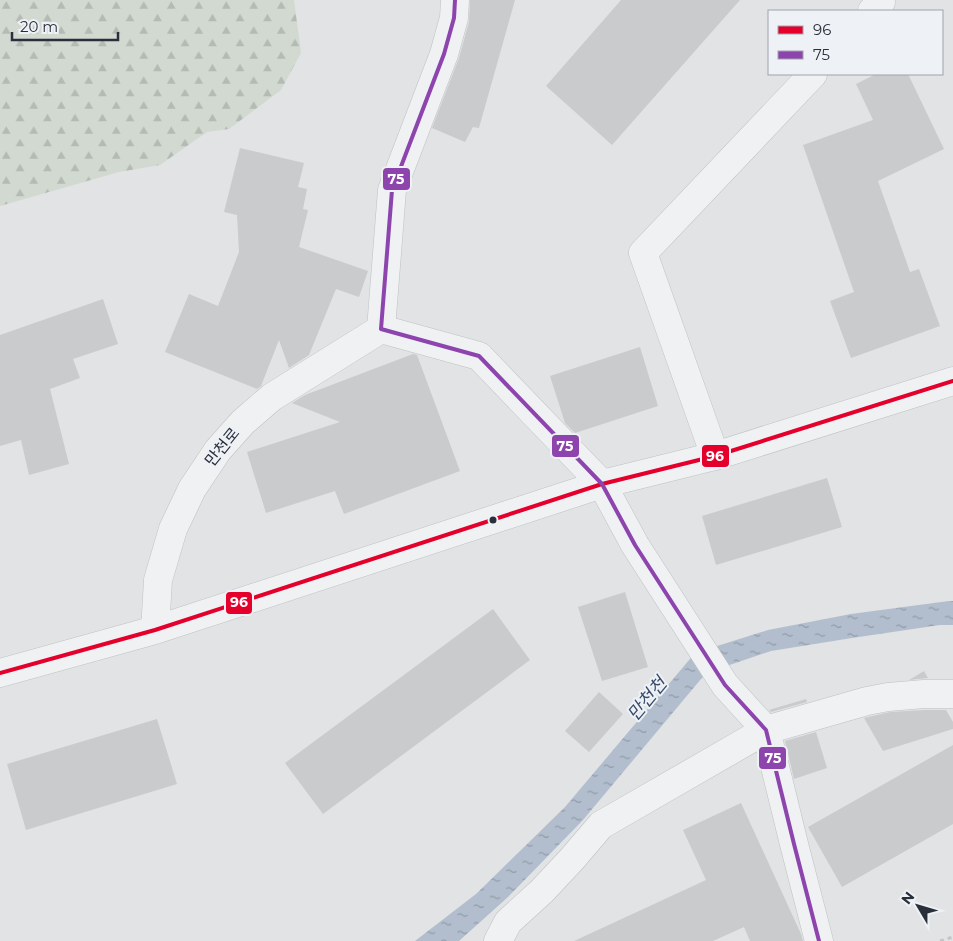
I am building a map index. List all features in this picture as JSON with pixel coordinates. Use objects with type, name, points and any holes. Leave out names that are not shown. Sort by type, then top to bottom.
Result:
[{"type":"street","points":[[456,0],[454,18],[444,54],[392,190],[381,329],[479,356],[602,484],[635,545],[725,686],[766,730],[819,941]]},
{"type":"street","points":[[715,456],[643,253],[812,75]]},
{"type":"street","name":"만천로","points":[[155,630],[158,580],[172,529],[192,489],[218,450],[243,422],[272,397],[381,329]]},
{"type":"street","points":[[0,673],[155,630],[602,484],[715,456],[953,381]]},
{"type":"street","points":[[498,941],[508,922],[542,892],[601,825],[766,730],[867,701],[924,694],[953,694]]},
{"type":"path","points":[[940,941],[953,937]]},
{"type":"green space","points":[[0,0],[294,0],[301,53],[281,90],[229,129],[207,132],[160,165],[119,172],[0,206]]},
{"type":"water","points":[[953,601],[953,625],[940,625],[771,651],[706,673],[583,820],[508,897],[459,941],[415,941],[476,894],[565,807],[695,653],[768,630],[851,614]]},
{"type":"building","points":[[470,0],[515,0],[479,128],[473,127],[465,142],[432,128],[459,58],[469,22]]},
{"type":"building","points":[[621,0],[740,0],[612,145],[546,86]]},
{"type":"building","points":[[874,75],[908,75],[944,149],[878,181],[910,272],[919,269],[940,326],[851,358],[830,301],[854,292],[803,145],[873,120],[856,84]]},
{"type":"building","points":[[240,148],[304,163],[298,187],[307,189],[303,209],[308,210],[299,247],[368,271],[359,297],[336,289],[309,355],[289,368],[279,340],[261,386],[257,389],[165,352],[189,294],[218,306],[239,252],[237,215],[224,212]]},
{"type":"building","points":[[103,299],[118,344],[73,359],[80,378],[50,389],[69,464],[29,475],[21,440],[0,446],[0,335]]},
{"type":"building","points":[[640,347],[658,406],[575,433],[565,423],[550,376]]},
{"type":"building","points":[[413,354],[417,355],[460,471],[344,514],[335,491],[266,513],[247,452],[340,422],[292,403],[305,395]]},
{"type":"building","points":[[827,478],[842,527],[716,565],[702,516]]},
{"type":"building","points":[[625,592],[648,667],[602,681],[578,607]]},
{"type":"building","points":[[493,609],[530,660],[323,814],[285,763]]},
{"type":"building","points":[[924,671],[928,678],[909,680]]},
{"type":"building","points":[[599,692],[623,714],[589,752],[565,731]]},
{"type":"building","points":[[806,699],[807,702],[771,712],[769,710]]},
{"type":"building","points":[[946,710],[953,722],[953,729],[883,751],[864,718],[890,712]]},
{"type":"building","points":[[157,719],[177,784],[26,830],[7,764]]},
{"type":"building","points":[[816,732],[827,768],[794,779],[785,741]]},
{"type":"building","points":[[953,745],[953,824],[842,887],[808,827]]},
{"type":"building","points":[[741,803],[803,941],[750,941],[744,927],[713,941],[574,941],[706,880],[683,830]]},
{"type":"transit line","name":"75","points":[[455,0],[454,18],[444,54],[392,190],[381,329],[479,356],[602,484],[635,545],[725,685],[766,730],[819,941]]},
{"type":"transit line","name":"96","points":[[0,673],[155,630],[602,484],[715,456],[953,381]]},
{"type":"water label","name":"만천천","points":[[647,699]]}]
